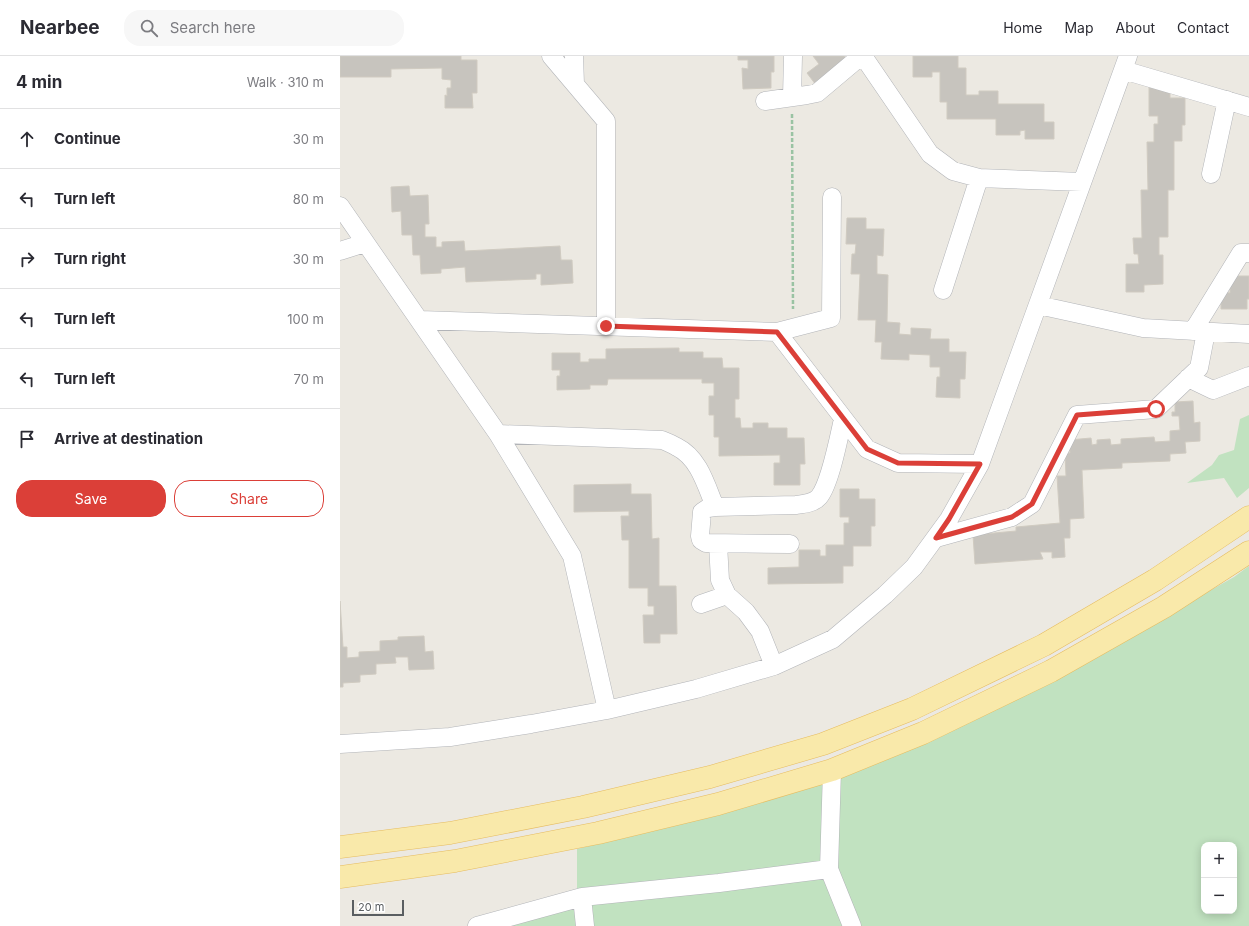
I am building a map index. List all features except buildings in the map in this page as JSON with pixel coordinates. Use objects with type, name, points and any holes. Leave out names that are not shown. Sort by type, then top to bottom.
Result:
[{"type":"main road","points":[[340,847],[450,833],[583,807],[710,777],[823,744],[912,709],[1044,645],[1155,580],[1249,517]]},
{"type":"main road","points":[[340,877],[455,861],[598,833],[718,804],[832,770],[923,733],[1051,671],[1164,607],[1249,552]]},
{"type":"street","points":[[551,56],[606,121],[606,326]]},
{"type":"street","points":[[574,56],[575,84]]},
{"type":"street","points":[[792,97],[793,56]]},
{"type":"street","points":[[765,101],[817,92],[862,56],[930,154],[953,171],[979,178],[1082,182]]},
{"type":"street","points":[[340,744],[450,737],[607,710],[696,689],[774,666],[832,639],[895,586],[914,567],[949,519],[980,464],[1125,63],[1249,107]]},
{"type":"street","points":[[1211,174],[1227,100]]},
{"type":"street","points":[[942,290],[979,178]]},
{"type":"street","points":[[420,320],[785,330],[831,318],[832,196]]},
{"type":"street","points":[[340,206],[498,434],[572,556],[607,710]]},
{"type":"street","points":[[340,251],[366,244]]},
{"type":"street","points":[[936,538],[1012,517],[1032,504],[1077,415],[1156,409],[1199,368],[1200,331],[1241,253],[1249,253]]},
{"type":"street","points":[[1038,305],[1143,328],[1249,334]]},
{"type":"street","points":[[785,330],[843,419],[867,449],[898,463],[980,464]]},
{"type":"street","points":[[1188,378],[1213,390],[1249,376]]},
{"type":"street","points":[[790,544],[706,544],[701,540],[700,536],[702,512],[708,508],[715,507],[796,505],[809,503],[819,498],[826,486],[843,419]]},
{"type":"street","points":[[498,434],[662,440],[677,447],[689,456],[699,470],[715,507]]},
{"type":"street","points":[[718,544],[720,580],[727,595],[746,612],[760,631],[774,666]]},
{"type":"street","points":[[701,604],[727,595]]},
{"type":"street","points":[[832,770],[829,869],[852,926]]},
{"type":"street","points":[[477,926],[582,897],[719,883],[829,869]]},
{"type":"street","points":[[582,897],[586,926]]},
{"type":"path","points":[[785,330],[792,97]]},
{"type":"green space","points":[[1249,415],[1249,488],[1237,498],[1224,478],[1187,483],[1212,465],[1219,455],[1234,450],[1240,419]]},
{"type":"green space","points":[[1249,566],[1249,926],[488,926],[577,901],[577,849],[713,815],[1107,649],[1234,577]]},
{"type":"route","points":[[606,326],[777,332],[867,449],[898,463],[980,464],[949,519],[936,538],[1012,517],[1032,504],[1077,415],[1156,409]]}]
